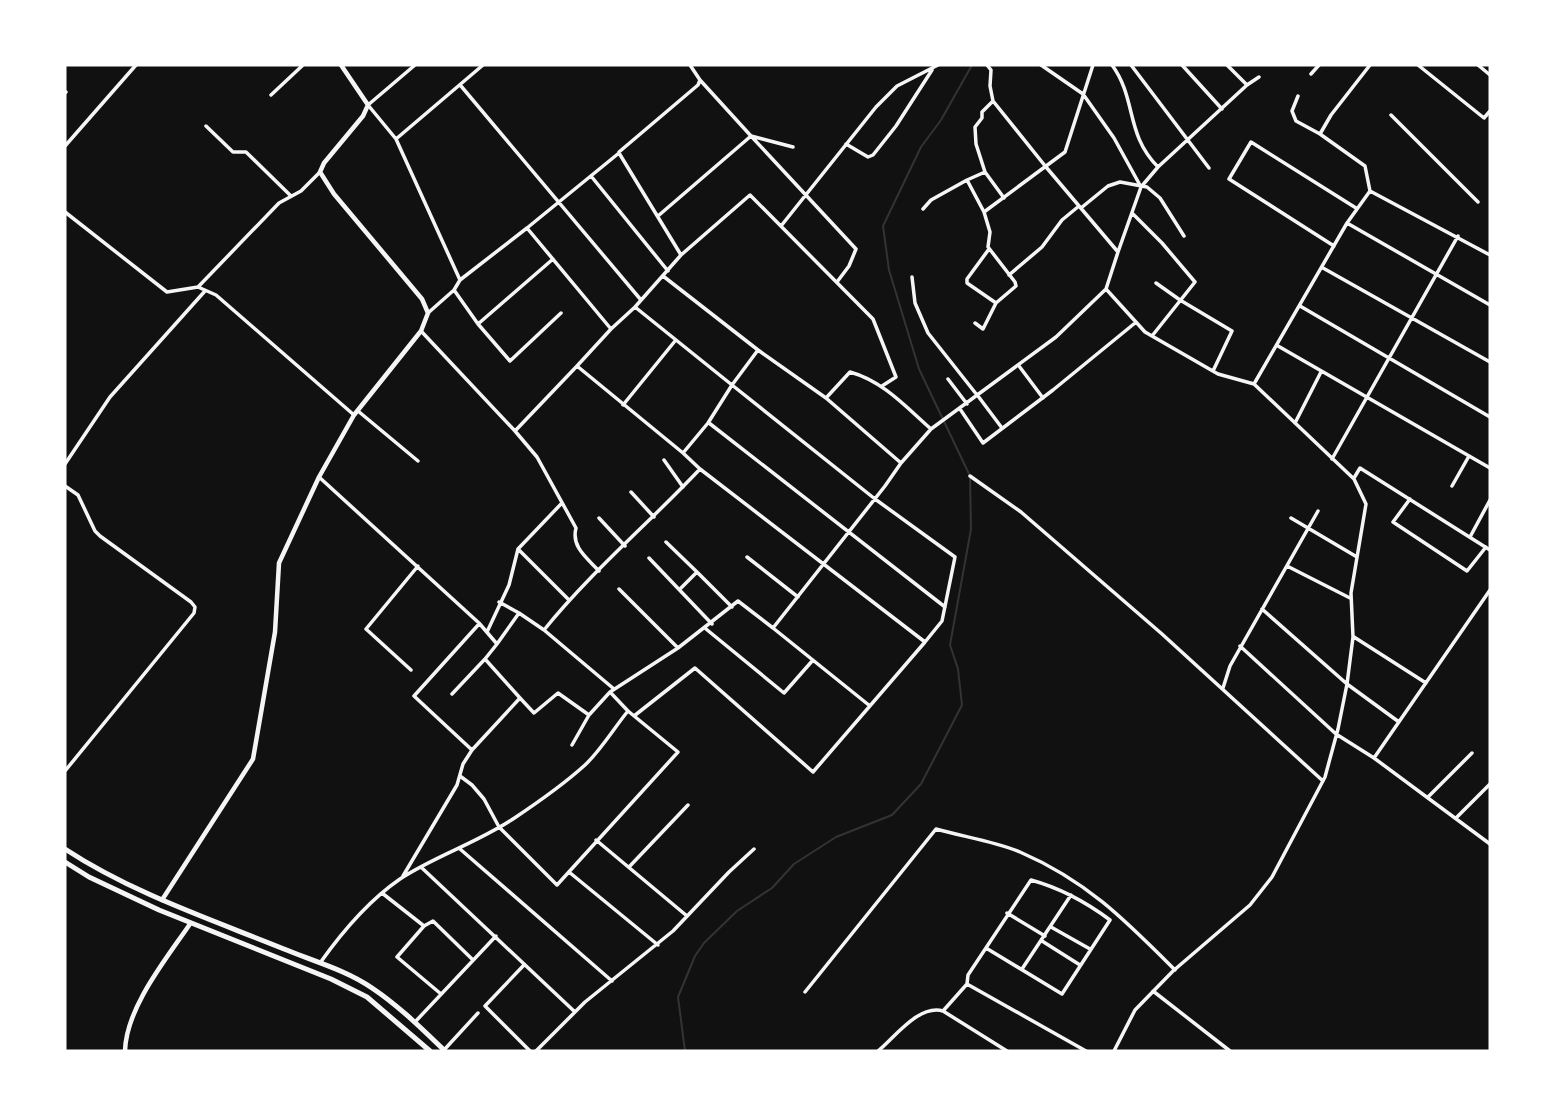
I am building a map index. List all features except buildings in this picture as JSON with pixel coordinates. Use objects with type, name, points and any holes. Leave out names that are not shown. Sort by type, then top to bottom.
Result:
[{"type":"main road","points":[[65,849],[94,868],[162,900],[320,963],[372,988],[415,1022],[444,1051]]},
{"type":"main road","points":[[65,862],[89,877],[190,924],[367,997],[430,1051]]},
{"type":"main road","points":[[420,1041],[426,1033]]},
{"type":"street","points":[[65,146],[136,65]]},
{"type":"street","points":[[271,95],[303,65]]},
{"type":"street","points":[[198,288],[279,203],[301,191],[320,172],[324,163],[363,116],[368,105],[415,65]]},
{"type":"street","points":[[397,139],[483,65]]},
{"type":"street","points":[[690,65],[700,80],[856,249],[849,266],[837,282]]},
{"type":"street","points":[[781,226],[876,107],[897,86],[938,65]]},
{"type":"street","points":[[987,65],[991,71],[993,101],[1118,252]]},
{"type":"street","points":[[991,71],[997,65]]},
{"type":"street","points":[[1041,65],[1083,94],[1114,138],[1141,187]]},
{"type":"street","points":[[984,212],[1065,152],[1093,65]]},
{"type":"street","points":[[1112,65],[1120,76],[1128,97],[1137,137],[1148,157],[1158,167]]},
{"type":"street","points":[[1131,65],[1209,168]]},
{"type":"street","points":[[1182,65],[1222,109]]},
{"type":"street","points":[[1227,65],[1247,85]]},
{"type":"street","points":[[1311,74],[1319,65]]},
{"type":"street","points":[[1320,134],[1370,65]]},
{"type":"street","points":[[1478,65],[1490,75]]},
{"type":"street","points":[[344,66],[368,105],[397,139],[460,280]]},
{"type":"street","points":[[1421,66],[1484,118],[1490,111]]},
{"type":"street","points":[[846,144],[869,157],[873,155],[896,126],[933,69]]},
{"type":"street","points":[[773,628],[901,463],[931,429],[1056,337],[1106,289],[1141,187],[1158,167],[1259,77]]},
{"type":"street","points":[[162,900],[253,759],[275,632],[279,563],[319,478],[356,413],[421,331],[428,313],[454,290],[460,280],[591,176],[698,85],[700,80]]},
{"type":"street","points":[[461,86],[641,300]]},
{"type":"street","points":[[1254,384],[1347,223],[1370,191],[1365,166],[1320,134],[1296,121],[1292,111],[1298,96]]},
{"type":"street","points":[[993,101],[982,112],[982,118],[975,127],[976,144],[985,172],[1004,198]]},
{"type":"street","points":[[1391,115],[1478,202]]},
{"type":"street","points":[[206,126],[233,152],[246,152],[291,196]]},
{"type":"street","points":[[751,136],[793,147]]},
{"type":"street","points":[[658,216],[751,136]]},
{"type":"street","points":[[1334,246],[1229,179],[1246,148],[1251,142],[1357,208]]},
{"type":"street","points":[[619,152],[681,255]]},
{"type":"street","points":[[320,172],[334,194],[422,299],[428,313]]},
{"type":"street","points":[[923,209],[932,200],[985,172]]},
{"type":"street","points":[[591,176],[668,271]]},
{"type":"street","points":[[967,180],[984,212],[990,232],[989,249],[967,279],[967,283],[996,303]]},
{"type":"street","points":[[1009,275],[1042,247],[1062,220],[1108,186],[1120,182],[1147,187],[1160,198],[1184,236]]},
{"type":"street","points":[[1370,191],[1490,255]]},
{"type":"street","points":[[515,431],[635,307],[681,255],[750,195],[873,319],[896,377],[882,386]]},
{"type":"street","points":[[65,212],[167,292],[198,288],[216,295],[356,413],[418,461]]},
{"type":"street","points":[[1132,212],[1195,282],[1152,337]]},
{"type":"street","points":[[1347,223],[1490,305]]},
{"type":"street","points":[[527,228],[611,329]]},
{"type":"street","points":[[1332,459],[1458,236]]},
{"type":"street","points":[[975,323],[983,329],[996,303],[1016,286],[989,249]]},
{"type":"street","points":[[478,324],[553,259]]},
{"type":"street","points":[[1323,268],[1490,362]]},
{"type":"street","points":[[663,276],[758,350],[826,398],[901,463]]},
{"type":"street","points":[[912,277],[919,316],[928,333],[1002,428]]},
{"type":"street","points":[[1156,283],[1232,331],[1213,371]]},
{"type":"street","points":[[1106,289],[1135,323],[1152,337],[1213,371],[1254,384],[1354,479],[1366,504],[1350,598],[1353,637],[1347,684],[1323,781],[1272,877],[1250,905],[1175,970],[1135,1010],[1114,1051]]},
{"type":"street","points":[[454,290],[478,324],[512,361],[561,313]]},
{"type":"street","points":[[65,464],[110,397],[205,291]]},
{"type":"street","points":[[1300,306],[1490,417]]},
{"type":"street","points":[[320,963],[340,934],[382,892],[401,878],[511,820],[586,764],[631,714],[695,668],[813,772],[942,621],[955,557],[875,499],[635,307]]},
{"type":"street","points":[[960,409],[983,443],[1135,323]]},
{"type":"street","points":[[421,331],[537,457],[576,528],[573,538],[578,548],[599,571]]},
{"type":"street","points":[[623,405],[675,341]]},
{"type":"street","points":[[1278,346],[1490,468]]},
{"type":"street","points":[[682,453],[708,423],[758,350]]},
{"type":"street","points":[[577,366],[700,469],[925,642]]},
{"type":"street","points":[[1019,366],[1043,398]]},
{"type":"street","points":[[1294,423],[1321,371]]},
{"type":"street","points":[[826,398],[850,372],[866,376],[882,386],[931,429]]},
{"type":"street","points":[[948,379],[967,404]]},
{"type":"street","points":[[708,423],[945,607]]},
{"type":"street","points":[[1452,486],[1469,456]]},
{"type":"street","points":[[664,460],[682,487]]},
{"type":"street","points":[[1354,479],[1360,468],[1410,499],[1488,548],[1467,570],[1450,561],[1392,522],[1410,499]]},
{"type":"street","points":[[544,630],[569,600],[700,469]]},
{"type":"street","points":[[971,476],[1021,512],[1223,688],[1323,781]]},
{"type":"street","points":[[319,478],[418,566],[479,623],[497,644]]},
{"type":"street","points":[[65,486],[78,495],[100,536],[195,607],[194,613],[65,771]]},
{"type":"street","points":[[631,492],[654,517]]},
{"type":"street","points":[[1470,537],[1490,500]]},
{"type":"street","points":[[487,632],[509,585],[518,549],[561,505]]},
{"type":"street","points":[[1223,688],[1240,646],[1318,511]]},
{"type":"street","points":[[599,518],[625,546]]},
{"type":"street","points":[[1291,518],[1357,557]]},
{"type":"street","points":[[666,542],[732,607]]},
{"type":"street","points":[[518,549],[569,600]]},
{"type":"street","points":[[747,557],[798,597]]},
{"type":"street","points":[[649,558],[712,624]]},
{"type":"street","points":[[411,670],[366,629],[418,566]]},
{"type":"street","points":[[1287,566],[1350,598]]},
{"type":"street","points":[[680,589],[697,572]]},
{"type":"street","points":[[619,589],[678,648]]},
{"type":"street","points":[[1374,758],[1490,590]]},
{"type":"street","points":[[572,745],[589,715],[612,690],[706,629],[738,601],[870,706]]},
{"type":"street","points":[[460,776],[484,799],[499,827],[557,885],[678,752],[631,714],[612,690],[544,630],[499,602]]},
{"type":"street","points":[[1262,609],[1347,684],[1399,722]]},
{"type":"street","points":[[452,694],[485,659],[519,613]]},
{"type":"street","points":[[472,750],[414,696],[479,623]]},
{"type":"street","points":[[706,629],[785,693],[813,660]]},
{"type":"street","points":[[1353,637],[1426,683]]},
{"type":"street","points":[[1240,646],[1336,734],[1374,758],[1490,844]]},
{"type":"street","points":[[485,659],[534,713],[558,693],[589,715]]},
{"type":"street","points":[[401,878],[457,785],[463,764],[472,750],[520,698]]},
{"type":"street","points":[[1428,797],[1472,752]]},
{"type":"street","points":[[1457,818],[1490,784]]},
{"type":"street","points":[[629,867],[688,805]]},
{"type":"street","points":[[805,992],[936,830],[1018,851],[1093,892],[1175,970]]},
{"type":"street","points":[[596,841],[687,916]]},
{"type":"street","points":[[460,848],[612,981]]},
{"type":"street","points":[[536,1051],[575,1012],[658,944],[754,849]]},
{"type":"street","points":[[422,867],[575,1012]]},
{"type":"street","points":[[569,872],[658,944]]},
{"type":"street","points":[[943,1011],[967,984],[968,975],[1031,880],[1071,895],[1110,920],[1062,994],[986,948]]},
{"type":"street","points":[[382,892],[424,926]]},
{"type":"street","points":[[1021,970],[1071,895]]},
{"type":"street","points":[[1007,913],[1045,936]]},
{"type":"street","points":[[441,994],[397,957],[424,926],[433,921],[473,960]]},
{"type":"street","points":[[124,1050],[130,1024],[155,975],[190,924]]},
{"type":"street","points":[[1051,927],[1090,949]]},
{"type":"street","points":[[415,1022],[496,936]]},
{"type":"street","points":[[1042,942],[1080,965]]},
{"type":"street","points":[[524,965],[485,1006],[530,1051]]},
{"type":"street","points":[[967,984],[1086,1051]]},
{"type":"street","points":[[1153,991],[1230,1051]]},
{"type":"street","points":[[878,1051],[914,1018],[935,1009],[943,1011],[1007,1051]]},
{"type":"street","points":[[444,1051],[478,1013]]},
{"type":"waterway","points":[[685,1051],[678,997],[695,956],[704,943],[737,911],[772,888],[794,864],[836,837],[892,815],[921,784],[962,705],[958,669],[950,645],[971,529],[970,476],[919,369],[889,270],[883,226],[921,147],[941,120],[972,65]]}]
